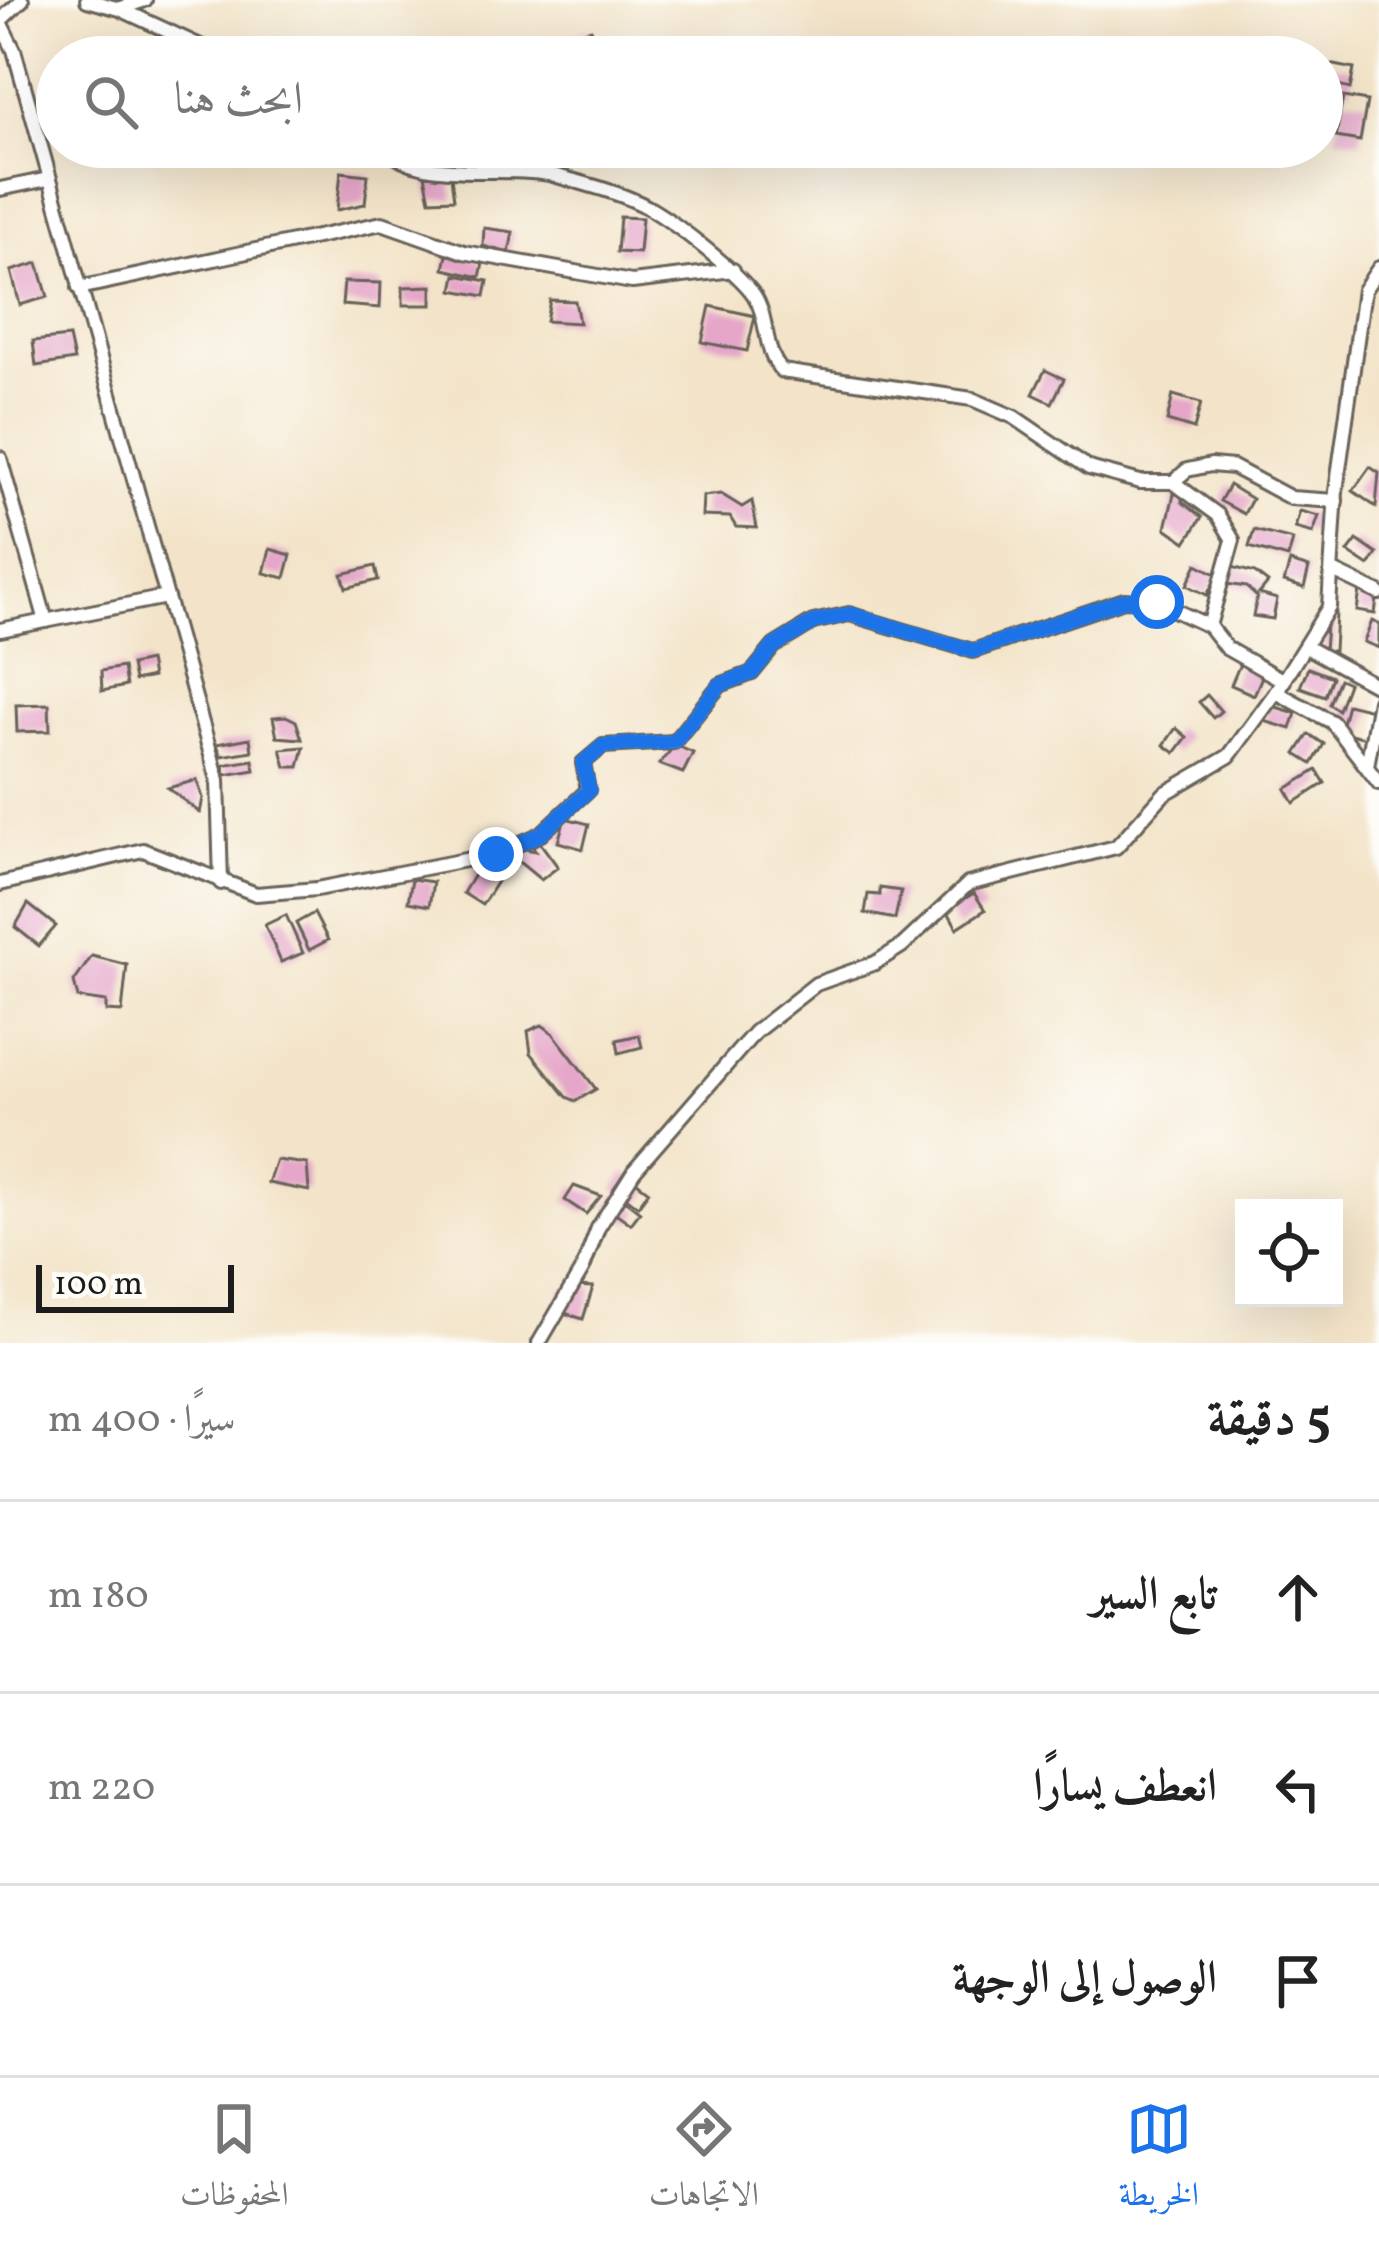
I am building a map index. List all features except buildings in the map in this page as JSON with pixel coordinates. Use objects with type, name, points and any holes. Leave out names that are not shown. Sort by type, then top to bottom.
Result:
[{"type":"street","points":[[22,0],[0,22],[14,50],[36,133]]},
{"type":"street","points":[[87,0],[120,9],[178,36]]},
{"type":"street","points":[[120,9],[145,0]]},
{"type":"street","points":[[45,168],[218,780],[221,883]]},
{"type":"street","points":[[436,168],[542,172],[647,206],[733,270],[758,300],[773,362],[782,371],[972,399],[1014,417],[1089,468],[1140,482],[1173,482],[1218,515],[1233,540],[1209,626]]},
{"type":"street","points":[[0,189],[48,178]]},
{"type":"street","points":[[79,288],[382,223],[464,252],[632,282],[733,270]]},
{"type":"street","points":[[539,1343],[583,1268],[598,1228],[634,1172],[755,1033],[816,984],[875,963],[902,946],[968,884],[1116,847],[1164,794],[1229,755],[1308,648],[1329,607],[1335,572],[1336,502],[1364,290],[1377,272]]},
{"type":"street","points":[[0,458],[46,621]]},
{"type":"street","points":[[1173,482],[1187,470],[1233,467],[1291,499],[1336,502]]},
{"type":"street","points":[[1335,572],[1379,593]]},
{"type":"street","points":[[0,630],[166,597]]},
{"type":"street","points":[[0,884],[143,850],[256,894],[317,889],[496,854],[541,834],[589,790],[583,763],[603,746],[674,742],[720,685],[752,673],[774,646],[814,622],[850,614],[973,651],[1124,600],[1157,602],[1209,626],[1226,648],[1332,722],[1379,783]]},
{"type":"street","points":[[1308,648],[1379,687]]},
{"type":"street","points":[[1367,766],[1379,701]]},
{"type":"route","points":[[496,854],[541,834],[589,790],[583,763],[603,746],[674,742],[720,685],[752,673],[774,646],[814,622],[850,614],[973,651],[1124,600],[1157,602]]}]
